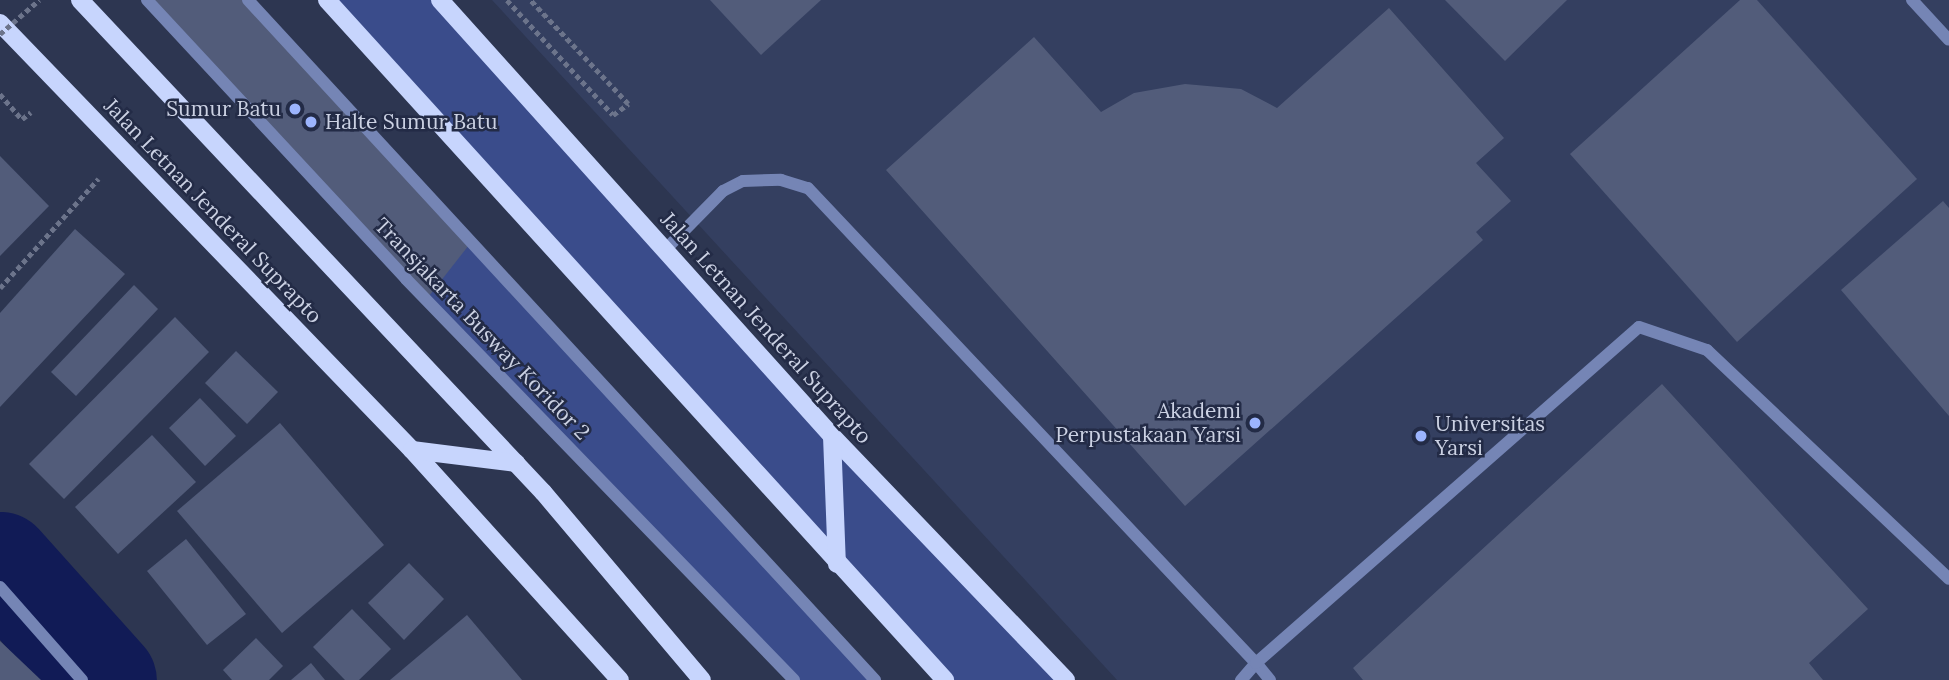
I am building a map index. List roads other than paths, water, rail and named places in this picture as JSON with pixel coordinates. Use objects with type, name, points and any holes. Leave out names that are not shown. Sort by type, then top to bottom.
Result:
[{"type":"main road","points":[[80,0],[516,463],[702,680]]},
{"type":"main road","points":[[327,0],[945,680]]},
{"type":"main road","name":"Jalan Letnan Jenderal Suprapto","points":[[440,0],[832,436],[1066,680]]},
{"type":"main road","name":"Jalan Letnan Jenderal Suprapto","points":[[0,23],[412,450],[620,680]]},
{"type":"main road","points":[[832,436],[837,564]]},
{"type":"main road","points":[[412,450],[516,463]]},
{"type":"street","name":"Transjakarta Busway Koridor 2","points":[[147,0],[406,279],[793,680]]},
{"type":"street","points":[[248,0],[875,680]]},
{"type":"street","points":[[1912,0],[1949,40]]},
{"type":"street","points":[[664,251],[723,191],[743,181],[781,180],[808,188],[1270,680]]},
{"type":"street","points":[[1241,680],[1256,663],[1639,327],[1707,350],[1949,579]]},
{"type":"street","points":[[0,587],[82,680]]},
{"type":"waterway","points":[[0,563],[105,680]]},
{"type":"place","name":"Sumur Batu","points":[[295,109]]},
{"type":"place","name":"Halte Sumur Batu","points":[[311,122]]},
{"type":"place","name":"Akademi Perpustakaan Yarsi","points":[[1255,423]]},
{"type":"place","name":"Universitas Yarsi","points":[[1421,436]]}]
